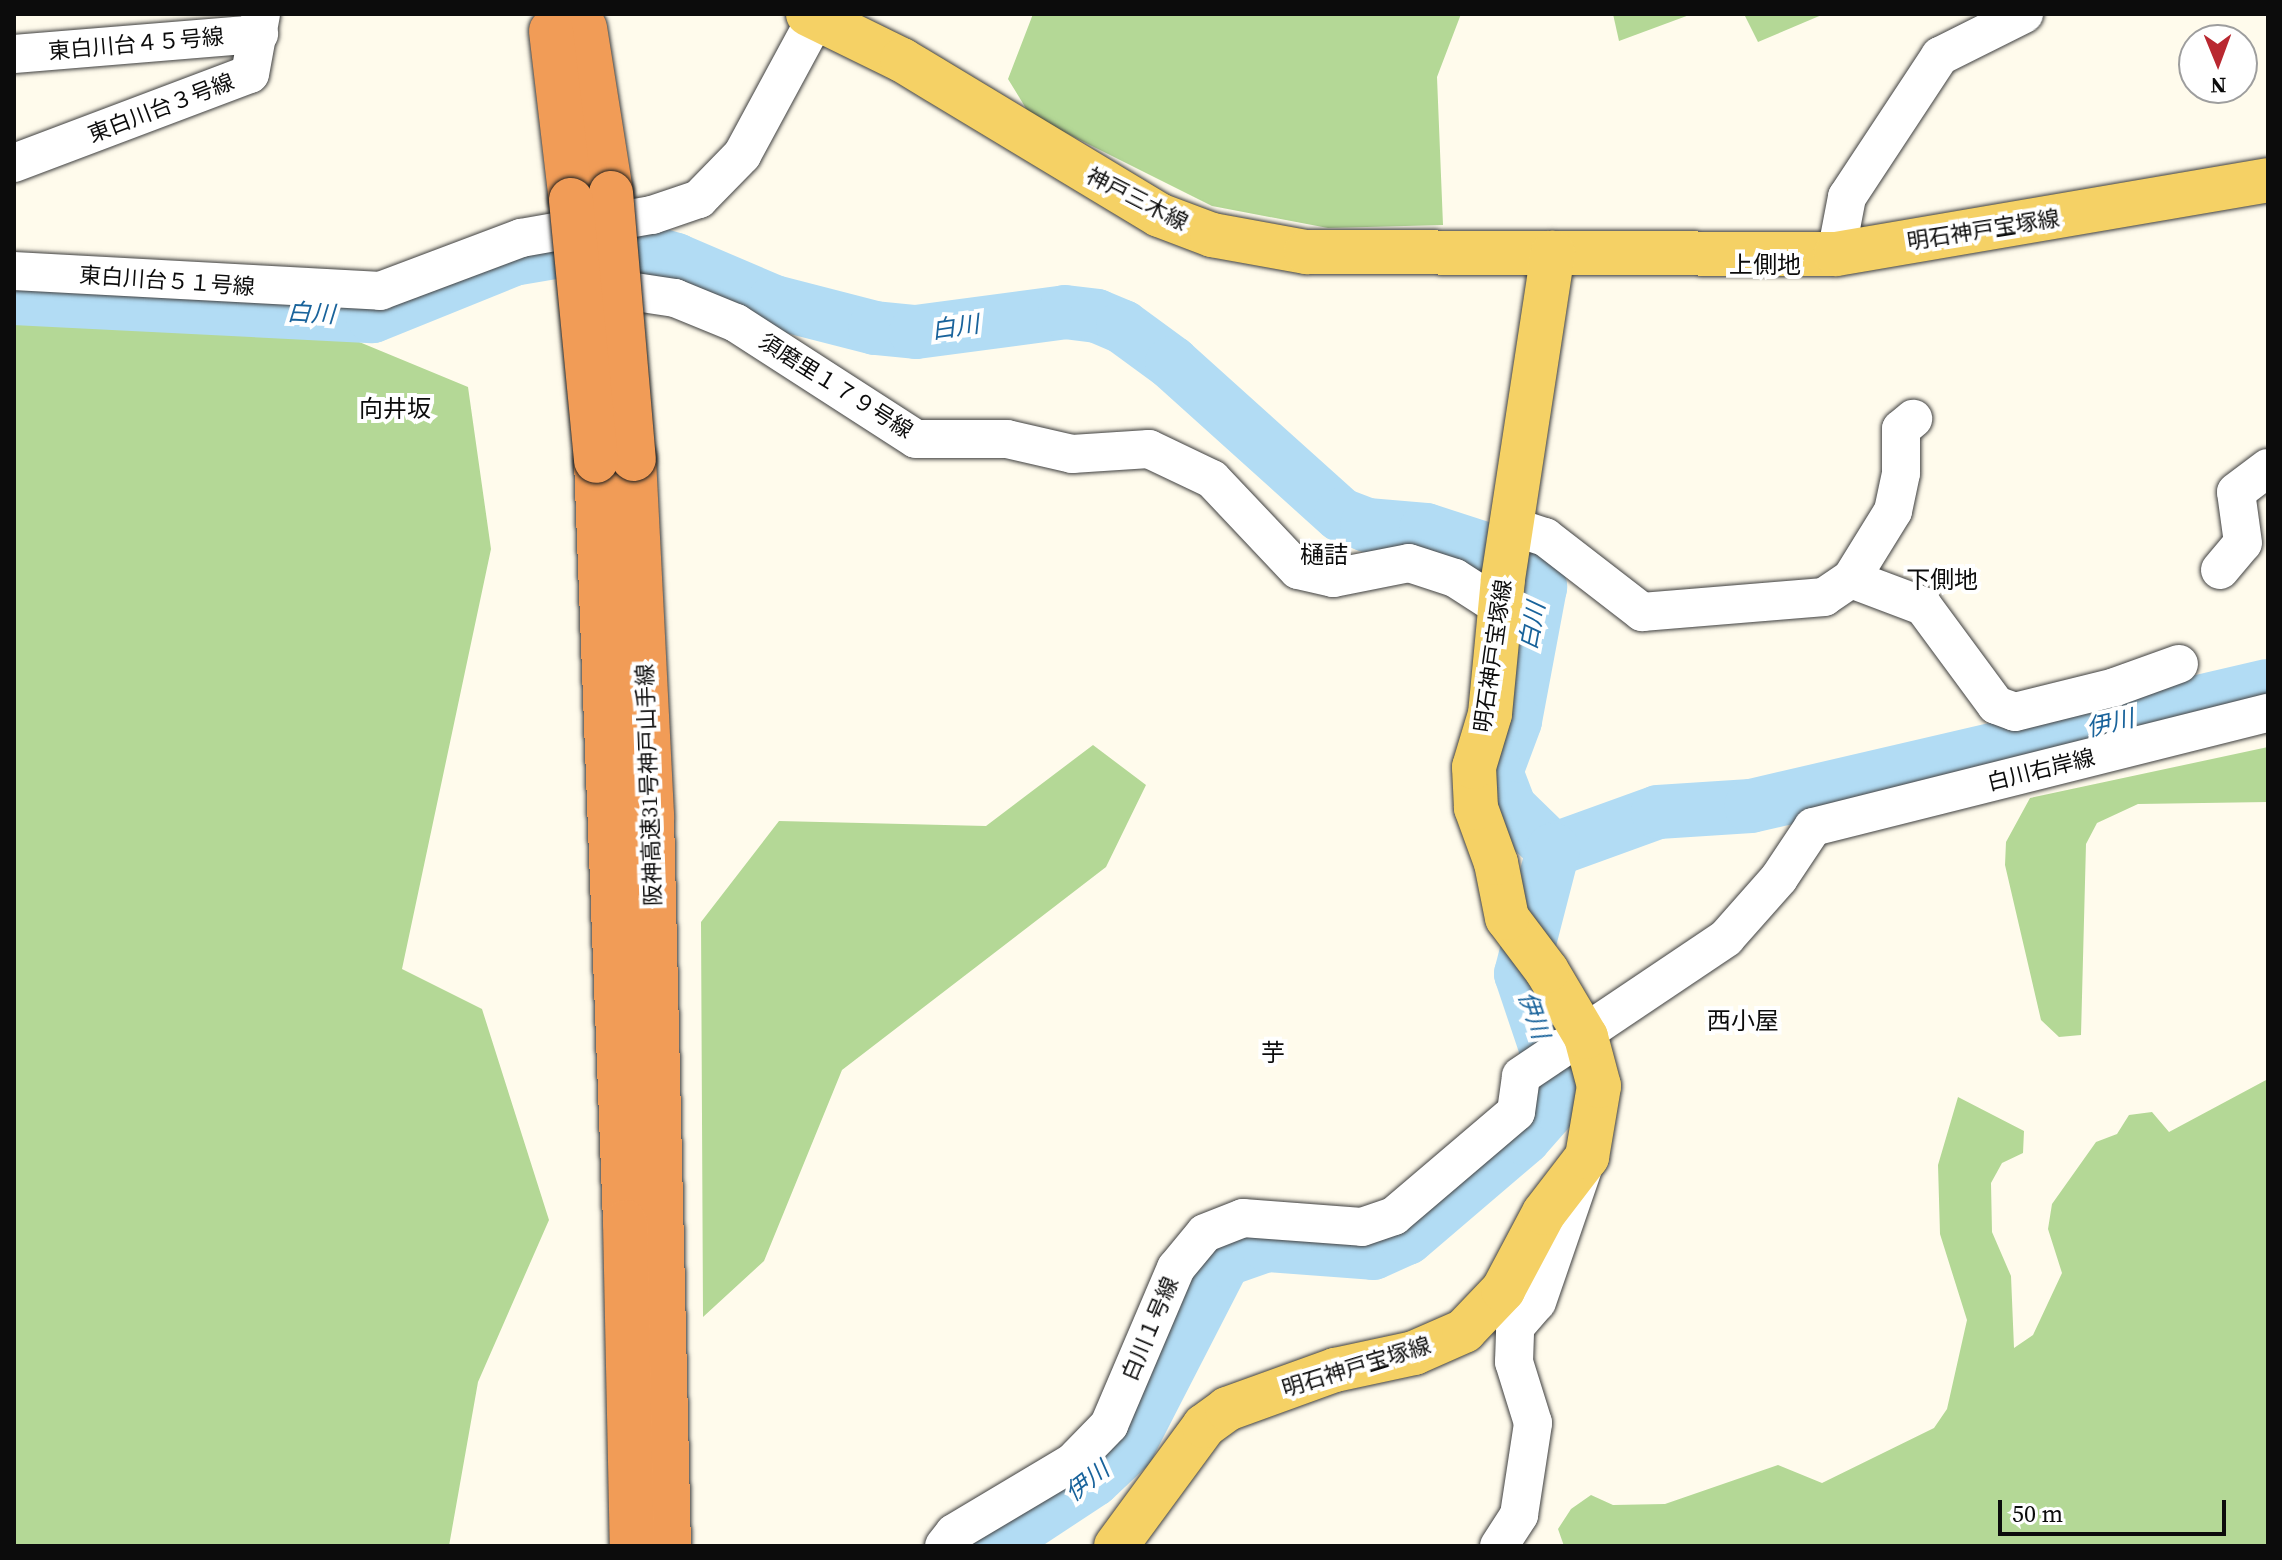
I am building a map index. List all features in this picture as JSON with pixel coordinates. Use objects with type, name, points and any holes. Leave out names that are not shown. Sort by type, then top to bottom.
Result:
[{"type":"highway","name":"阪神高速31号神戸山手線","points":[[568,29],[582,208],[615,460],[652,816],[632,1546]]},
{"type":"highway","name":"阪神高速31号神戸山手線","points":[[642,1223],[669,1546]]},
{"type":"main road","name":"神戸三木線","points":[[812,16],[902,60],[1122,196],[1212,235],[1261,246],[1353,256],[1553,253]]},
{"type":"main road","name":"明石神戸宝塚線","points":[[1116,1546],[1204,1426],[1227,1409],[1335,1370],[1414,1353],[1464,1331],[1503,1290],[1544,1213],[1587,1157],[1599,1086],[1586,1037],[1547,971],[1507,918],[1496,863],[1476,808],[1474,767],[1490,714],[1502,593],[1553,253],[1836,254],[2268,180]]},
{"type":"street","points":[[1836,254],[1847,197],[1940,56],[2024,14]]},
{"type":"street","name":"東白川台５１号線","points":[[14,271],[380,291],[521,238],[582,208],[652,215],[699,199],[742,155],[812,16]]},
{"type":"street","name":"東白川台４５号線","points":[[14,54],[260,24]]},
{"type":"street","name":"東白川台３号線","points":[[14,163],[250,74],[260,24]]},
{"type":"street","name":"須磨里１７９号線","points":[[582,208],[569,282],[675,298],[736,323],[916,439],[1007,439],[1072,454],[1149,449],[1212,479],[1298,570],[1333,578],[1409,563],[1502,593]]},
{"type":"street","points":[[1514,527],[1545,537],[1642,612],[1824,597],[1851,579],[1893,511],[1901,473],[1901,429],[1913,419]]},
{"type":"street","points":[[2220,570],[2243,543],[2236,492],[2268,468]]},
{"type":"street","points":[[1851,579],[1923,606],[1996,705],[2015,712],[2115,687],[2179,664]]},
{"type":"street","points":[[2115,687],[2134,746]]},
{"type":"street","name":"白川右岸線","points":[[1586,1037],[1726,938],[1779,878],[1813,827],[2268,713]]},
{"type":"street","name":"白川１号線","points":[[944,1546],[954,1533],[1073,1462],[1109,1425],[1176,1268],[1205,1233],[1243,1218],[1362,1227],[1394,1216],[1516,1112],[1521,1076],[1586,1037]]},
{"type":"street","points":[[1499,1546],[1519,1515],[1533,1423],[1514,1362],[1515,1327],[1537,1302],[1587,1157]]},
{"type":"green space","points":[[1033,14],[1461,14],[1437,77],[1443,225],[1328,228],[1212,206],[1030,115],[1008,79]]},
{"type":"green space","points":[[1613,14],[1692,14],[1619,41]]},
{"type":"green space","points":[[1744,14],[1824,14],[1758,42]]},
{"type":"green space","points":[[14,314],[323,327],[468,387],[491,549],[402,969],[482,1009],[549,1220],[478,1382],[449,1546],[14,1546]]},
{"type":"green space","points":[[1093,745],[1146,785],[1106,867],[842,1070],[764,1261],[703,1317],[701,922],[779,821],[986,826]]},
{"type":"green space","points":[[2268,747],[2268,802],[2138,804],[2097,823],[2086,844],[2081,1035],[2059,1037],[2041,1020],[2005,865],[2006,842],[2030,798]]},
{"type":"green space","points":[[2268,1079],[2268,1546],[1564,1546],[1558,1529],[1571,1509],[1591,1495],[1613,1505],[1665,1504],[1778,1465],[1822,1483],[1934,1428],[1947,1409],[1967,1320],[1940,1234],[1938,1165],[1958,1097],[2024,1131],[2023,1153],[2002,1163],[1991,1183],[1992,1232],[2011,1276],[2014,1348],[2033,1335],[2062,1273],[2048,1229],[2052,1204],[2096,1142],[2117,1134],[2129,1115],[2152,1112],[2169,1132]]},
{"type":"waterway","name":"白川","points":[[14,298],[373,316],[514,259],[613,242],[676,260],[774,302],[875,328],[916,332],[1065,312],[1097,316],[1123,327],[1172,363],[1341,515],[1367,525],[1426,530],[1528,563],[1540,587],[1515,721],[1496,772],[1510,808],[1553,850]]},
{"type":"waterway","name":"伊川","points":[[1553,850],[1658,812],[1751,806],[2268,686]]},
{"type":"waterway","name":"伊川","points":[[993,1546],[1093,1480],[1128,1447],[1224,1260],[1267,1245],[1373,1253],[1407,1238],[1524,1138],[1554,1104],[1550,1060],[1521,974],[1553,850]]},
{"type":"district","name":"上側地","points":[[1765,265]]},
{"type":"district","name":"向井坂","points":[[395,409]]},
{"type":"district","name":"樋詰","points":[[1324,555]]},
{"type":"district","name":"下側地","points":[[1942,580]]},
{"type":"district","name":"西小屋","points":[[1743,1021]]},
{"type":"district","name":"芋","points":[[1273,1053]]}]
